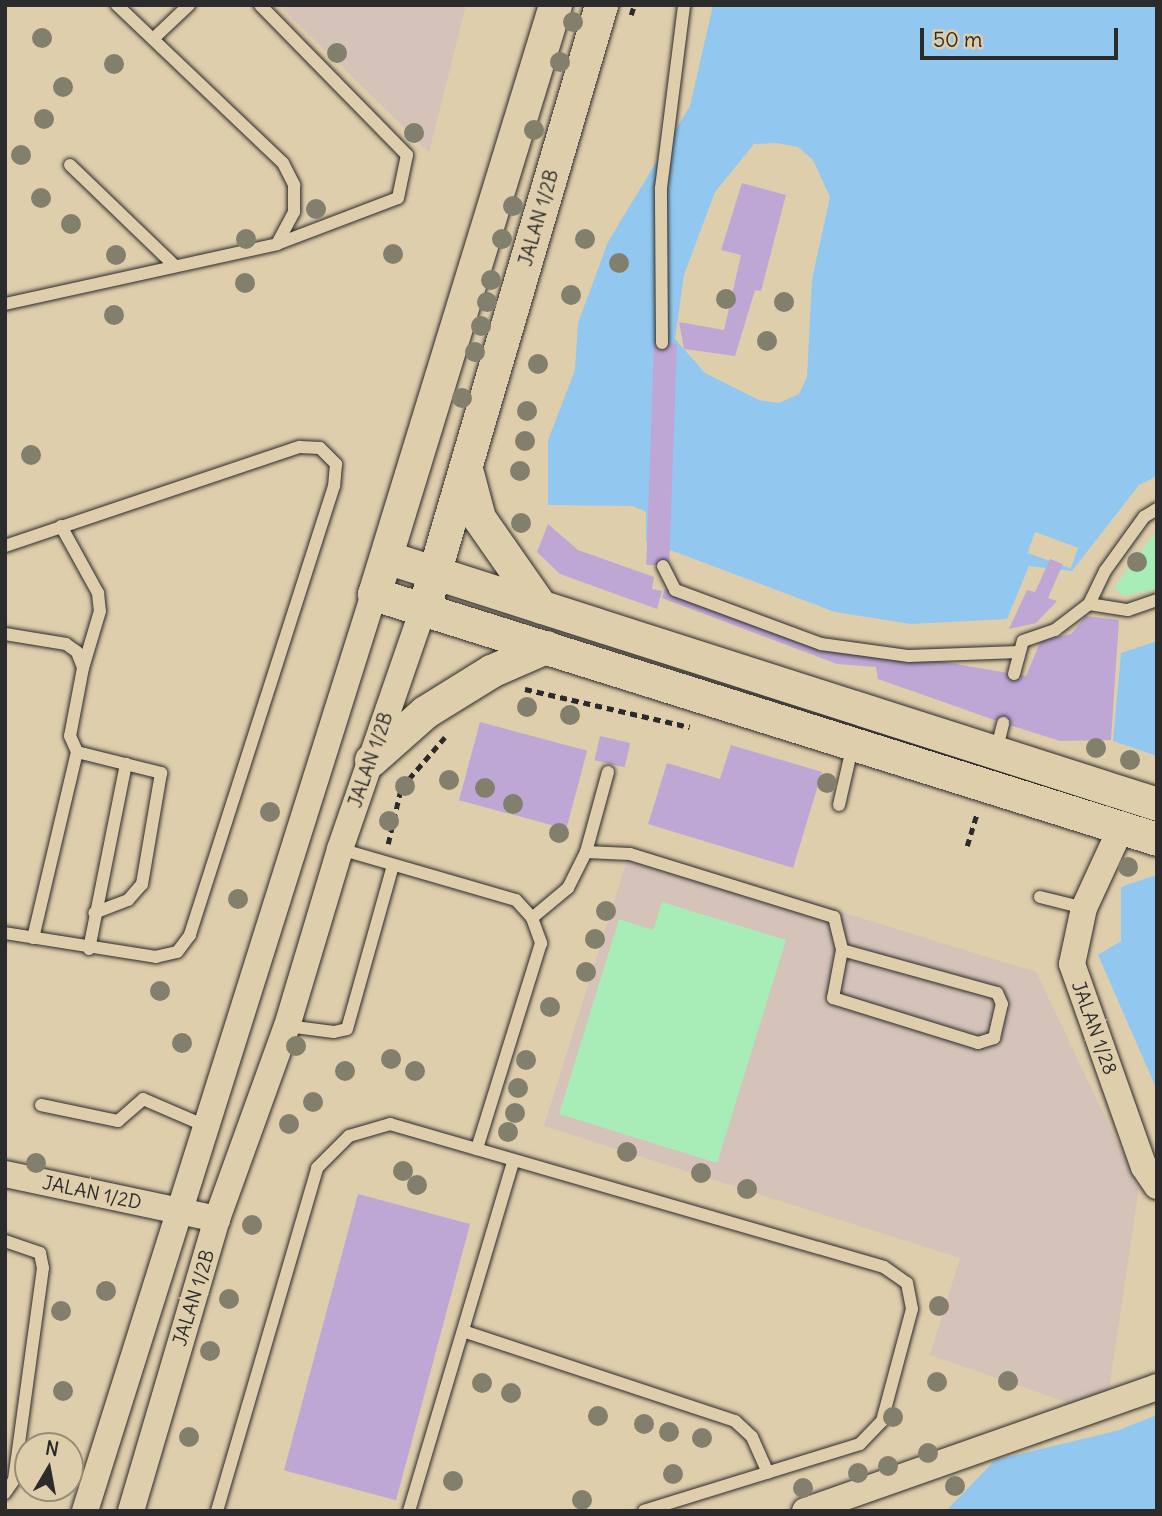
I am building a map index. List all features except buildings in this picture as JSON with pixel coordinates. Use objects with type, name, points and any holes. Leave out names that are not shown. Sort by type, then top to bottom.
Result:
[{"type":"street","points":[[85,1511],[203,1125],[386,557],[555,5]]},
{"type":"street","name":"JALAN 1/2B","points":[[131,1511],[218,1219],[287,1026],[340,849],[436,573],[466,468],[615,12]]},
{"type":"street","points":[[466,468],[479,518],[541,607]]},
{"type":"street","points":[[386,557],[541,607],[999,738],[1157,804]]},
{"type":"street","points":[[374,594],[1157,839]]},
{"type":"street","points":[[371,760],[425,712],[491,671],[546,647]]},
{"type":"street","name":"JALAN 1/28","points":[[1121,828],[1084,908],[1072,964],[1144,1167],[1157,1186]]},
{"type":"street","name":"JALAN 1/2D","points":[[5,1174],[218,1219]]},
{"type":"street","points":[[805,1511],[1157,1387]]},
{"type":"lane","points":[[117,5],[283,163],[294,186],[294,212],[277,244]]},
{"type":"lane","points":[[153,40],[189,5]]},
{"type":"lane","points":[[5,304],[277,244],[398,198],[407,155],[260,5]]},
{"type":"lane","points":[[662,343],[661,188],[684,5]]},
{"type":"lane","points":[[70,165],[174,265]]},
{"type":"lane","points":[[5,546],[300,447],[320,449],[335,464],[334,486],[190,935],[177,952],[156,957],[89,949],[5,933]]},
{"type":"lane","points":[[1014,674],[1023,641],[1055,630],[1089,604],[1105,570],[1144,517],[1157,509]]},
{"type":"lane","points":[[33,938],[77,752],[70,736],[83,668],[100,611],[98,593],[61,526]]},
{"type":"lane","points":[[663,566],[675,590],[821,644],[909,656],[1019,653]]},
{"type":"lane","points":[[1089,604],[1128,610],[1157,600]]},
{"type":"lane","points":[[5,634],[66,644],[77,652],[83,668]]},
{"type":"lane","points":[[839,805],[853,743]]},
{"type":"lane","points":[[77,752],[156,769],[163,779],[142,884],[128,900],[94,913]]},
{"type":"lane","points":[[89,949],[94,913],[126,764]]},
{"type":"lane","points":[[532,918],[568,888],[586,852],[608,772]]},
{"type":"lane","points":[[340,849],[516,900],[532,918],[541,943],[477,1149]]},
{"type":"lane","points":[[586,852],[630,855],[834,917],[842,950],[833,998],[978,1043],[994,1038],[1002,1004],[997,993],[842,950]]},
{"type":"lane","points":[[287,1026],[334,1032],[347,1028],[388,864]]},
{"type":"lane","points":[[1040,897],[1084,908]]},
{"type":"lane","points":[[41,1105],[118,1121],[144,1098],[203,1125]]},
{"type":"lane","points":[[217,1511],[317,1168],[349,1136],[390,1124],[477,1149],[513,1163],[884,1267],[907,1283],[912,1309],[882,1421],[860,1444],[644,1511]]},
{"type":"lane","points":[[409,1511],[466,1332],[513,1163]]},
{"type":"lane","points":[[5,1241],[40,1253],[43,1268],[14,1480],[5,1493]]},
{"type":"lane","points":[[466,1332],[735,1421],[752,1437],[768,1473]]},
{"type":"path","points":[[615,12],[634,5]]},
{"type":"path","points":[[512,688],[701,729]]},
{"type":"path","points":[[388,864],[401,788],[455,729]]},
{"type":"path","points":[[979,807],[992,811]]},
{"type":"shaded area","points":[[279,5],[466,5],[429,152]]},
{"type":"shaded area","points":[[631,847],[1036,972],[1139,1188],[1109,1389],[1074,1405],[930,1355],[960,1258],[544,1126]]},
{"type":"green space","points":[[1157,530],[1157,589],[1123,596],[1114,588]]},
{"type":"green space","points":[[662,902],[786,940],[717,1163],[559,1114],[619,919],[653,930]]},
{"type":"water","points":[[713,5],[1157,5],[1157,476],[1139,485],[1072,571],[1029,566],[1007,619],[911,624],[835,612],[646,541],[646,512],[633,506],[548,505],[548,440],[575,370],[578,323],[608,242],[690,106]],"holes":[[[777,143],[798,147],[813,160],[830,197],[812,279],[807,377],[799,394],[779,403],[759,400],[705,373],[675,339],[684,275],[715,192],[754,144]]]},
{"type":"water","points":[[1157,641],[1157,756],[1113,741],[1121,653]]},
{"type":"water","points":[[1153,876],[1157,878],[1157,1090],[1098,955],[1121,941],[1121,887]]},
{"type":"water","points":[[1157,1415],[1157,1511],[946,1511],[995,1460],[1116,1431]]},
{"type":"pier","points":[[1035,532],[1078,548],[1071,568],[1027,553]]}]
